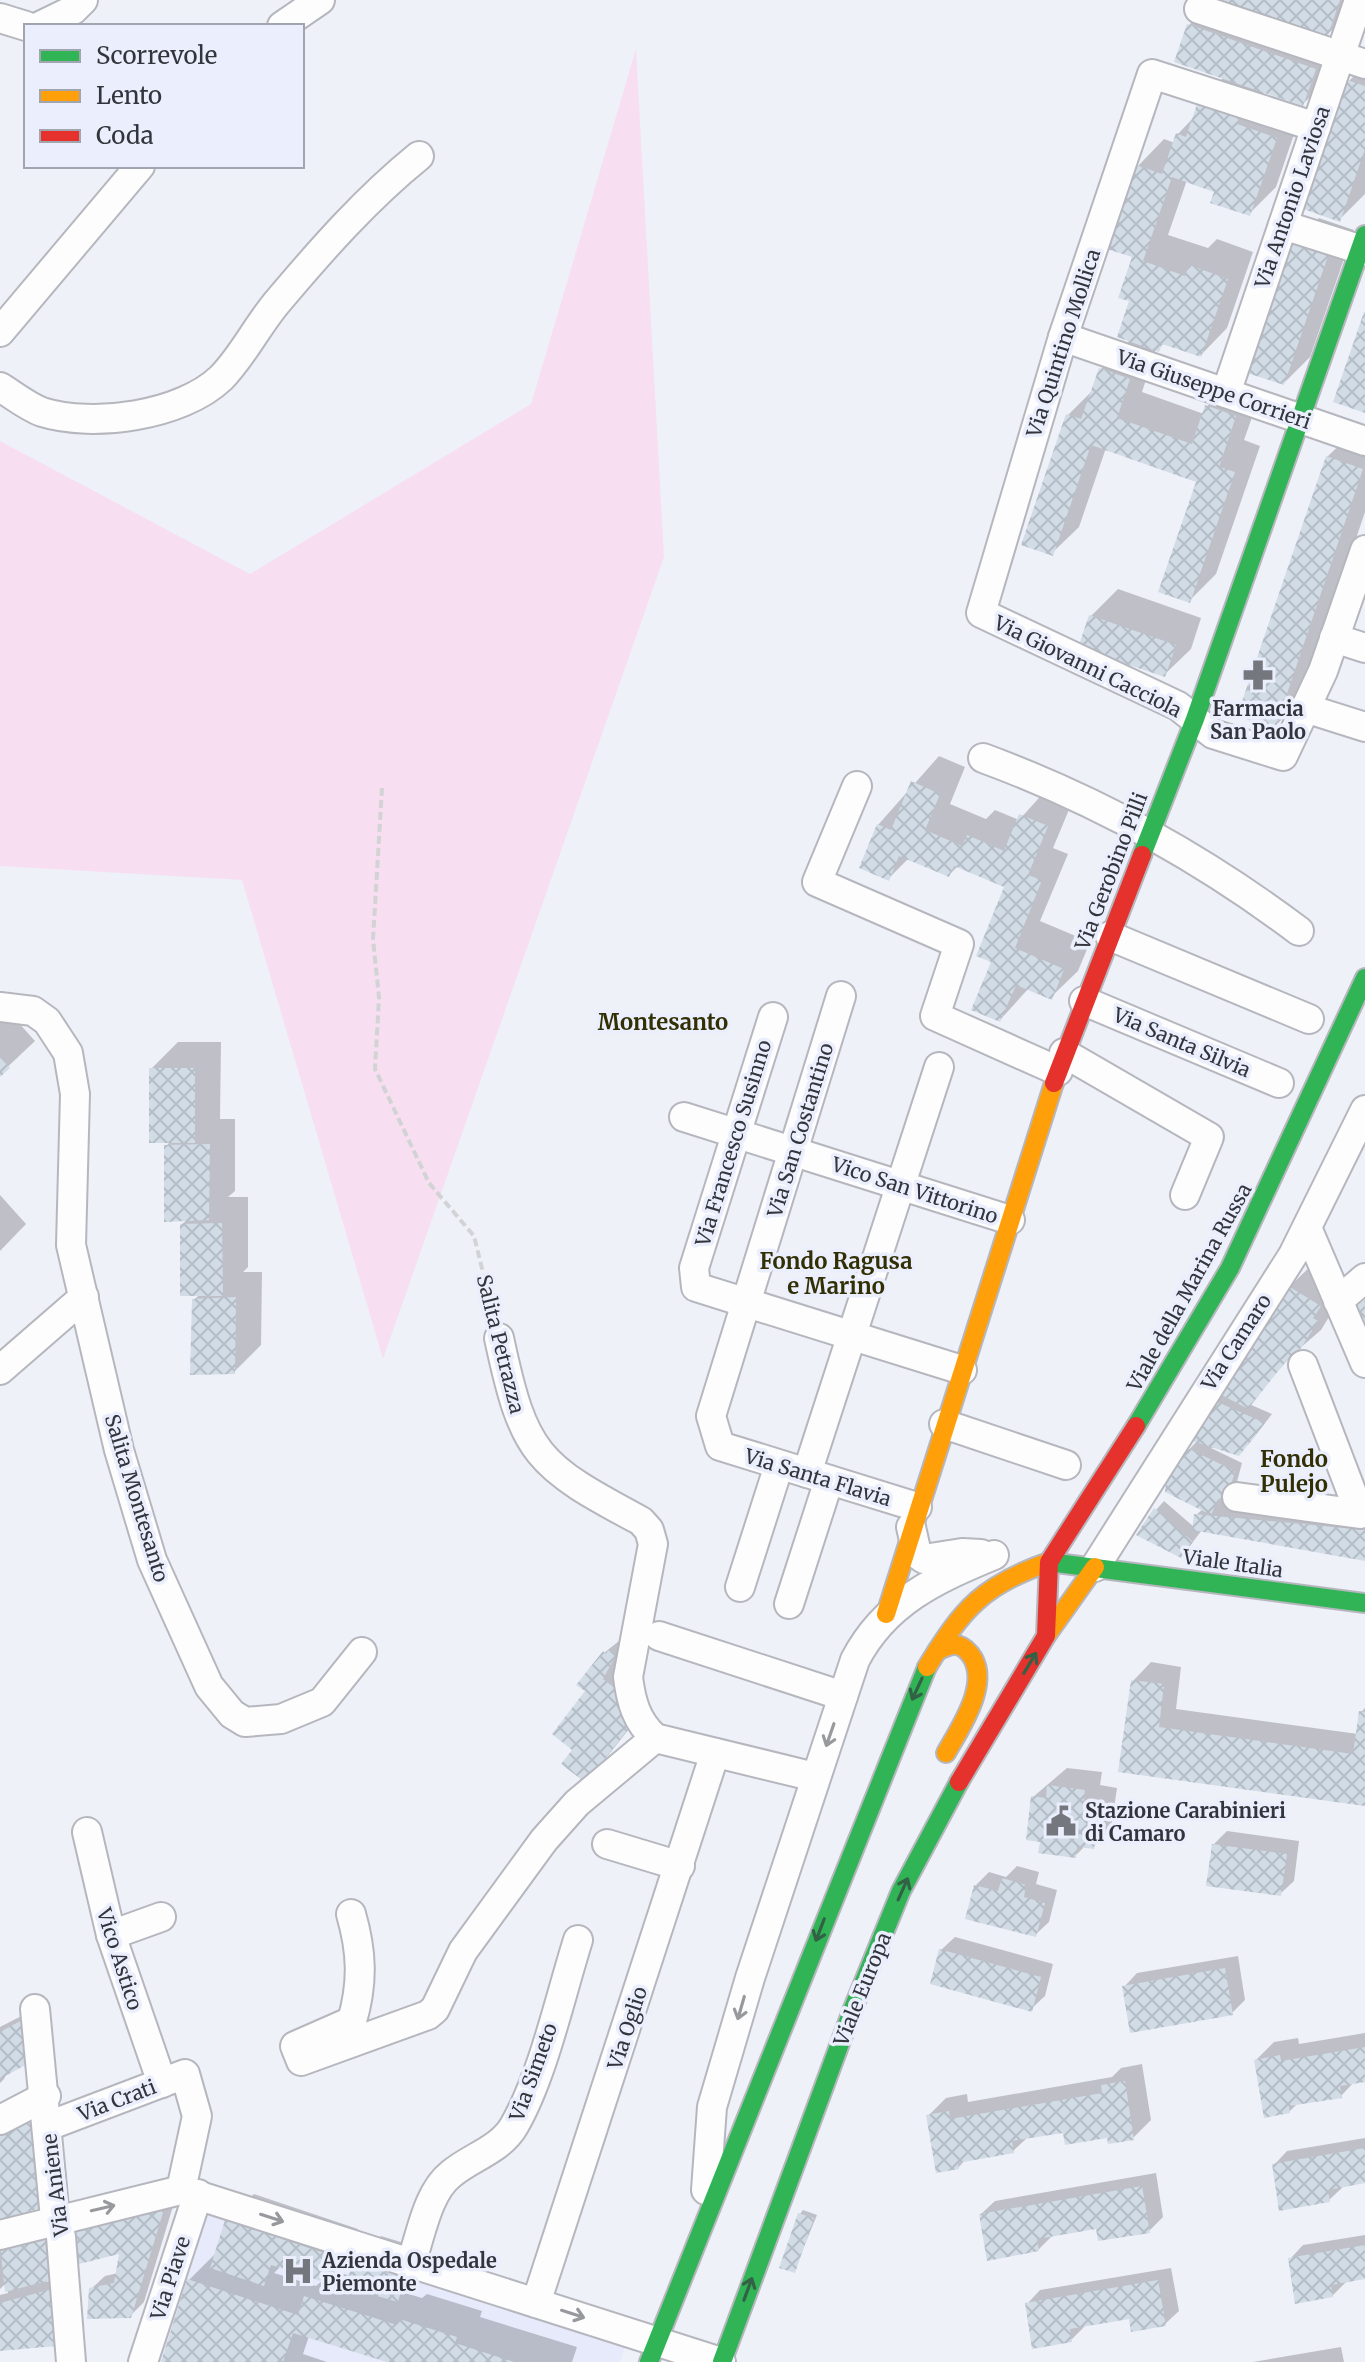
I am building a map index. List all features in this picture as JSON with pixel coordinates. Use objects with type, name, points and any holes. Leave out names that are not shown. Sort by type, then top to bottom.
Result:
[{"type":"main road","name":"Via Gerobino Pilli","points":[[886,1614],[914,1517],[1061,1062],[1195,719],[1363,245]]},
{"type":"main road","name":"Viale della Marina Russa","points":[[1049,1562],[1125,1445],[1230,1268],[1365,978]]},
{"type":"main road","name":"Viale Italia","points":[[1049,1562],[1365,1603]]},
{"type":"main road","points":[[652,2352],[903,1719],[937,1651],[978,1599],[1007,1577],[1049,1562],[1046,1636]]},
{"type":"main road","name":"Viale Europa","points":[[722,2362],[852,2011],[920,1852],[1046,1636],[1095,1567]]},
{"type":"main road","points":[[920,1852],[945,1755],[969,1713],[975,1671],[970,1654],[959,1645],[949,1644],[937,1651]]},
{"type":"street","points":[[44,24],[73,10],[83,0]]},
{"type":"street","points":[[285,24],[320,0]]},
{"type":"street","name":"Via Antonio Laviosa","points":[[1226,393],[1316,127],[1353,60],[1359,0]]},
{"type":"street","points":[[1199,9],[1353,60]]},
{"type":"street","points":[[0,18],[24,25]]},
{"type":"street","name":"Via Quintino Mollica","points":[[981,613],[1063,337],[1152,74],[1316,127]]},
{"type":"street","points":[[0,387],[41,412],[91,418],[140,416],[172,406],[220,379],[278,301],[383,185],[419,156]]},
{"type":"street","points":[[0,332],[138,168]]},
{"type":"street","points":[[1283,225],[1363,245]]},
{"type":"street","name":"Via Giuseppe Corrieri","points":[[1063,337],[1365,441]]},
{"type":"street","points":[[1365,550],[1305,708],[1365,727]]},
{"type":"street","name":"Via Giovanni Cacciola","points":[[981,613],[1178,706],[1213,734],[1283,756],[1305,708]]},
{"type":"street","points":[[1334,638],[1365,648]]},
{"type":"street","points":[[983,758],[1086,799],[1149,833],[1299,931]]},
{"type":"street","points":[[857,786],[817,882],[959,944],[935,1016],[1061,1062],[1209,1137],[1185,1195]]},
{"type":"street","points":[[1110,936],[1309,1019]]},
{"type":"street","name":"Via San Costantino","points":[[720,1446],[711,1416],[841,996]]},
{"type":"street","name":"Via Santa Silvia","points":[[1084,1001],[1279,1083]]},
{"type":"street","points":[[0,1007],[33,1011],[47,1021],[68,1053],[75,1094],[71,1245],[84,1297],[0,1370]]},
{"type":"street","name":"Via Francesco Susinno","points":[[746,1302],[695,1277],[773,1017]]},
{"type":"street","points":[[789,1604],[852,1335],[939,1067]]},
{"type":"street","name":"Via Camaro","points":[[1095,1567],[1308,1230],[1365,1110]]},
{"type":"street","name":"Vico San Vittorino","points":[[684,1117],[1010,1220]]},
{"type":"street","points":[[1308,1230],[1365,1363]]},
{"type":"street","points":[[1338,1301],[1365,1278]]},
{"type":"street","name":"Salita Montesanto","points":[[84,1297],[119,1450],[152,1560],[209,1686],[220,1701],[245,1722],[270,1722],[310,1710],[332,1692],[362,1652]]},
{"type":"street","points":[[746,1302],[962,1370]]},
{"type":"street","name":"Salita Petrazza","points":[[499,1338],[512,1402],[529,1443],[562,1475],[641,1521],[649,1530],[653,1544],[628,1677],[641,1726],[655,1738]]},
{"type":"street","points":[[1237,1497],[1360,1514],[1303,1365]]},
{"type":"street","points":[[944,1424],[1066,1465]]},
{"type":"street","name":"Via Santa Flavia","points":[[720,1446],[818,1477],[914,1517]]},
{"type":"street","points":[[740,1587],[779,1465]]},
{"type":"street","points":[[914,1517],[917,1554],[924,1559],[962,1553],[1049,1562]]},
{"type":"street","points":[[704,2215],[712,2107],[815,1777],[861,1648],[886,1614],[928,1584],[994,1555]]},
{"type":"street","points":[[659,1636],[843,1696]]},
{"type":"street","points":[[351,1914],[361,1949],[359,1999],[352,2021],[295,2046],[301,2061],[428,2015],[435,2009],[463,1951],[544,1840],[577,1803],[655,1738],[815,1777]]},
{"type":"street","name":"Via Oglio","points":[[536,2303],[715,1753]]},
{"type":"street","name":"Vico Astico","points":[[87,1832],[111,1935],[174,2078],[197,2116],[189,2192]]},
{"type":"street","points":[[607,1844],[680,1866]]},
{"type":"street","points":[[111,1935],[161,1917]]},
{"type":"street","name":"Via Simeto","points":[[411,2263],[435,2194],[443,2181],[500,2143],[514,2125],[531,2088],[578,1940]]},
{"type":"street","name":"Via Aniene","points":[[35,2009],[61,2237],[71,2362]]},
{"type":"street","name":"Via Crati","points":[[48,2126],[174,2078]]},
{"type":"street","points":[[0,2120],[46,2096]]},
{"type":"street","points":[[0,2235],[57,2219],[189,2192],[536,2303],[652,2352],[722,2362]]},
{"type":"street","name":"Via Piave","points":[[143,2362],[189,2192]]},
{"type":"path","name":"Salita Petrazza","points":[[382,788],[373,939],[379,998],[375,1069],[429,1183],[474,1236],[499,1338]]},
{"type":"shaded area","points":[[636,49],[664,557],[383,1359],[242,880],[0,866],[0,441],[250,574],[531,404]]},
{"type":"shaded area","name":"Azienda Ospedale Piemonte","points":[[202,2205],[629,2336],[620,2362],[149,2362]]},
{"type":"building","points":[[1221,0],[1340,0],[1327,38]]},
{"type":"building","points":[[1187,24],[1316,69],[1303,106],[1174,62]]},
{"type":"building","points":[[1347,80],[1365,86],[1365,149],[1340,222],[1303,209]]},
{"type":"building","points":[[1198,101],[1240,115],[1237,124],[1277,138],[1250,216],[1210,203],[1214,192],[1172,177],[1143,261],[1185,276],[1189,265],[1228,279],[1201,357],[1162,344],[1159,352],[1117,337],[1129,301],[1118,298],[1132,257],[1107,249],[1136,165],[1162,174],[1176,133],[1186,137]]},
{"type":"building","points":[[1291,243],[1328,256],[1284,385],[1247,373]]},
{"type":"building","points":[[1365,312],[1365,413],[1333,402]]},
{"type":"building","points":[[1099,368],[1130,379],[1117,418],[1192,444],[1205,405],[1236,416],[1219,467],[1235,472],[1190,603],[1158,592],[1196,482],[1091,445],[1053,556],[1021,545],[1066,414],[1081,419]]},
{"type":"building","points":[[1326,456],[1363,469],[1275,729],[1237,716]]},
{"type":"building","points":[[1089,615],[1176,645],[1165,677],[1078,648]]},
{"type":"building","points":[[911,781],[940,794],[925,830],[962,846],[967,835],[1004,851],[1019,814],[1048,826],[1028,875],[1042,880],[1015,948],[1064,969],[1052,1000],[1016,985],[1000,1022],[971,1010],[991,962],[976,956],[1004,887],[954,866],[949,877],[899,856],[889,881],[859,868],[877,824],[891,830]]},
{"type":"building","points":[[0,1057],[10,1068],[0,1077]]},
{"type":"building","points":[[149,1068],[195,1068],[195,1143],[149,1143]]},
{"type":"building","points":[[210,1144],[209,1220],[164,1222],[164,1145]]},
{"type":"building","points":[[222,1223],[223,1296],[180,1296],[180,1224]]},
{"type":"building","points":[[1288,1286],[1321,1306],[1313,1318],[1318,1321],[1294,1359],[1290,1356],[1248,1409],[1220,1394]]},
{"type":"building","points":[[236,1297],[235,1374],[190,1375],[192,1299]]},
{"type":"building","points":[[1365,1300],[1365,1323],[1357,1305]]},
{"type":"building","points":[[1215,1401],[1265,1423],[1239,1456],[1186,1439]]},
{"type":"building","points":[[1187,1448],[1235,1471],[1226,1503],[1218,1499],[1211,1515],[1165,1492],[1167,1470]]},
{"type":"building","points":[[1154,1508],[1193,1542],[1181,1558],[1136,1535]]},
{"type":"building","points":[[1194,1514],[1365,1530],[1365,1561],[1192,1530]]},
{"type":"building","points":[[609,1649],[616,1655],[603,1679],[625,1696],[617,1707],[623,1711],[620,1715],[632,1724],[586,1783],[561,1764],[572,1750],[552,1734],[585,1691],[576,1685],[603,1651],[606,1654]]},
{"type":"building","points":[[1131,1680],[1164,1684],[1159,1727],[1353,1754],[1359,1711],[1365,1712],[1365,1806],[1118,1772]]},
{"type":"building","points":[[1047,1785],[1085,1790],[1083,1803],[1100,1805],[1094,1849],[1077,1847],[1076,1858],[1038,1853],[1040,1842],[1026,1840],[1031,1796],[1046,1798]]},
{"type":"building","points":[[1212,1844],[1287,1854],[1281,1896],[1206,1886]]},
{"type":"building","points":[[1002,1878],[1026,1885],[1024,1897],[1045,1903],[1036,1937],[965,1919],[974,1885],[998,1891]]},
{"type":"building","points":[[939,1949],[1041,1977],[1032,2012],[930,1984]]},
{"type":"building","points":[[1225,1968],[1233,2015],[1130,2033],[1122,1986]]},
{"type":"building","points":[[26,2018],[31,2062],[0,2079],[0,2032]]},
{"type":"building","points":[[1365,2047],[1365,2082],[1340,2086],[1342,2098],[1289,2106],[1290,2113],[1264,2118],[1254,2060],[1280,2055],[1281,2061]]},
{"type":"building","points":[[1125,2081],[1134,2140],[1108,2144],[1107,2138],[1065,2145],[1063,2133],[1012,2141],[1014,2153],[958,2163],[959,2169],[936,2173],[926,2115],[949,2111],[950,2119],[1102,2093],[1101,2085]]},
{"type":"building","points":[[36,2110],[40,2208],[0,2220],[0,2130]]},
{"type":"building","points":[[1365,2148],[1365,2183],[1328,2190],[1330,2202],[1279,2211],[1272,2164]]},
{"type":"building","points":[[1142,2186],[1150,2233],[1098,2241],[1096,2229],[1037,2239],[1039,2251],[987,2261],[979,2214]]},
{"type":"building","points":[[165,2206],[131,2318],[87,2319],[89,2288],[114,2283],[119,2254],[71,2266],[67,2224]]},
{"type":"building","points":[[798,2213],[814,2218],[795,2273],[779,2268]]},
{"type":"building","points":[[225,2220],[333,2256],[324,2282],[271,2265],[264,2286],[210,2268]]},
{"type":"building","points":[[49,2230],[51,2280],[5,2292],[0,2243]]},
{"type":"building","points":[[1365,2245],[1365,2279],[1331,2285],[1333,2297],[1295,2304],[1288,2258]]},
{"type":"building","points":[[353,2262],[405,2277],[398,2302],[345,2287]]},
{"type":"building","points":[[187,2279],[298,2315],[304,2296],[397,2325],[399,2319],[457,2337],[455,2343],[514,2362],[387,2362],[293,2333],[283,2362],[161,2362]]},
{"type":"building","points":[[1158,2280],[1166,2326],[1131,2332],[1129,2319],[1070,2329],[1072,2342],[1032,2349],[1025,2303]]},
{"type":"building","points":[[52,2289],[56,2346],[0,2351],[0,2303]]},
{"type":"traffic: fast","points":[[1142,855],[1195,719],[1365,235]]},
{"type":"traffic: fast","points":[[1136,1426],[1230,1268],[1365,978]]},
{"type":"traffic: fast","points":[[1049,1562],[1365,1603]]},
{"type":"traffic: fast","points":[[649,2362],[927,1667]]},
{"type":"traffic: fast","points":[[722,2362],[852,2011],[901,1891],[959,1782]]},
{"type":"traffic: slow","points":[[886,1614],[1054,1083]]},
{"type":"traffic: slow","points":[[927,1667],[952,1629],[977,1601],[1007,1580],[1049,1562]]},
{"type":"traffic: slow","points":[[1046,1636],[1095,1567]]},
{"type":"traffic: slow","points":[[937,1651],[959,1645],[970,1654],[978,1678],[972,1705],[946,1753]]},
{"type":"traffic: jam","points":[[1054,1083],[1142,855]]},
{"type":"traffic: jam","points":[[959,1782],[1046,1636],[1049,1562],[1136,1426]]},
{"type":"place","name":"Farmacia San Paolo","points":[[1258,675]]},
{"type":"place","name":"Stazione Carabinieri di Camaro","points":[[1061,1821]]},
{"type":"place","name":"Azienda Ospedale Piemonte","points":[[298,2271]]},
{"type":"district","name":"Montesanto","points":[[663,1022]]},
{"type":"district","name":"Fondo Ragusa e Marino","points":[[836,1274]]},
{"type":"district","name":"Fondo Pulejo","points":[[1294,1472]]}]
